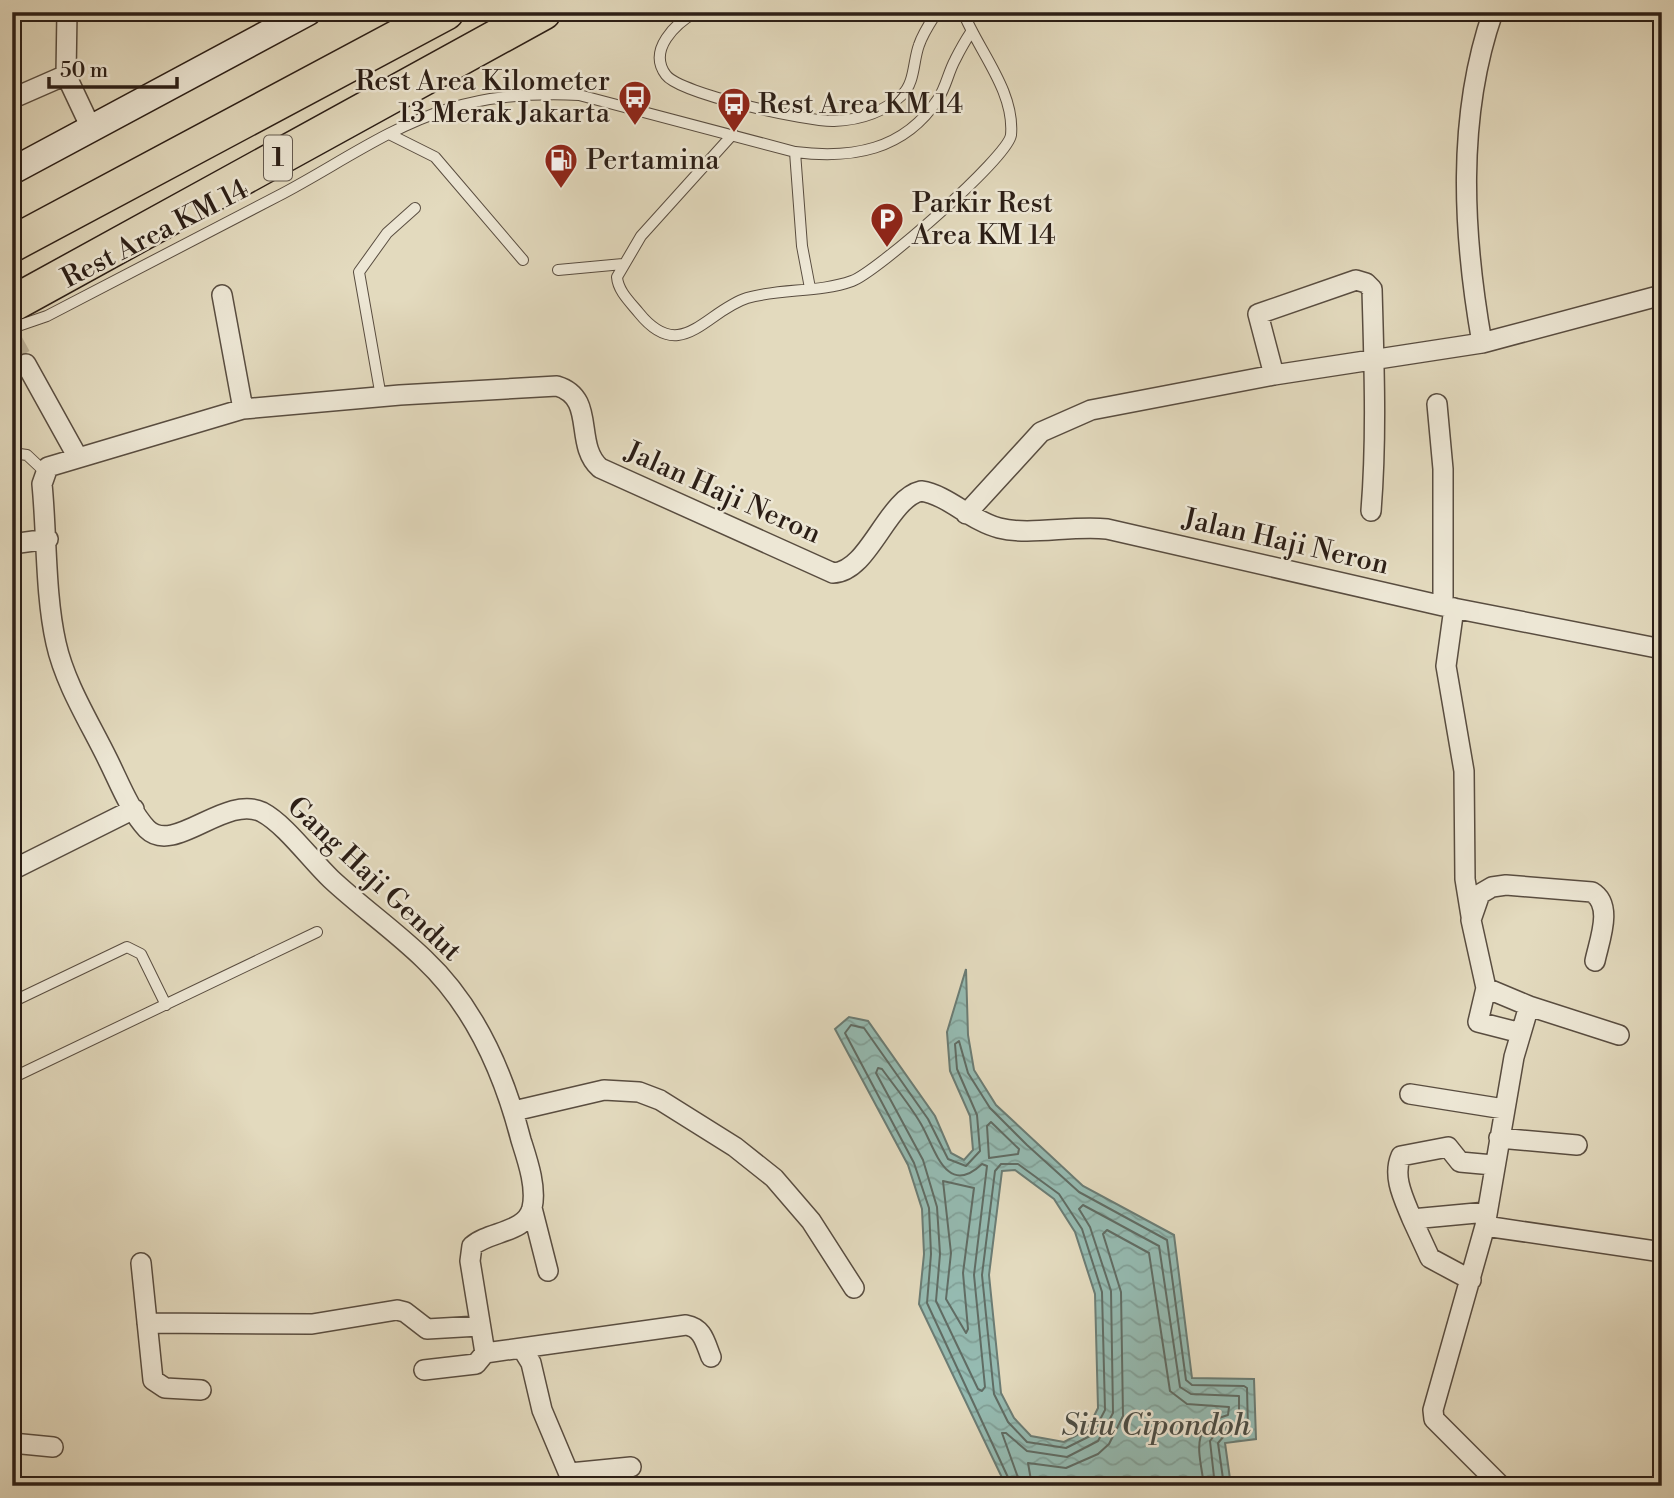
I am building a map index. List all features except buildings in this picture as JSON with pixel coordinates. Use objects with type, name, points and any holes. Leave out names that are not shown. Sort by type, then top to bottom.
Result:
[{"type":"highway","name":"1","points":[[12,244],[446,12]]},
{"type":"highway","name":"1","points":[[12,304],[543,12]]},
{"type":"main road","points":[[12,172],[308,12]]},
{"type":"street","points":[[67,12],[66,75],[91,128]]},
{"type":"street","points":[[1482,343],[1465,215],[1469,138],[1476,80],[1493,12]]},
{"type":"street","points":[[18,96],[66,75]]},
{"type":"street","points":[[1274,375],[1258,314],[1356,280],[1366,283],[1372,289],[1375,457],[1371,511]]},
{"type":"street","points":[[222,295],[243,409]]},
{"type":"street","points":[[966,513],[1041,432],[1069,418],[1119,402],[1482,343],[1662,295]]},
{"type":"street","points":[[12,870],[134,809],[75,694],[56,645],[42,484],[62,462],[26,364]]},
{"type":"street","name":"Jalan Haji Neron","points":[[62,462],[243,409],[531,385],[557,386],[571,390],[578,400],[588,452],[600,468],[731,525],[824,570],[840,573],[851,567],[913,493],[929,492],[996,528],[1011,530],[1072,526],[1107,529],[1448,607],[1662,649]]},
{"type":"street","points":[[1437,404],[1443,469],[1448,607],[1446,666],[1464,771],[1465,879],[1486,988],[1478,1022],[1521,1033]]},
{"type":"street","points":[[12,544],[48,539]]},
{"type":"street","name":"Gang Haji Gendut","points":[[134,809],[148,830],[156,835],[167,836],[227,811],[241,809],[262,813],[272,819],[348,895],[396,933],[436,972],[483,1041],[514,1111],[528,1164],[532,1208],[548,1271]]},
{"type":"street","points":[[1471,920],[1480,894],[1492,887],[1506,885],[1592,892],[1598,896],[1604,908],[1595,961]]},
{"type":"street","points":[[1486,988],[1529,1006],[1619,1035]]},
{"type":"street","points":[[1501,1486],[1434,1419],[1433,1410],[1486,1219],[1504,1109],[1529,1006]]},
{"type":"street","points":[[514,1111],[604,1090],[639,1092],[660,1100],[735,1147],[774,1178],[811,1221],[854,1288]]},
{"type":"street","points":[[1410,1094],[1504,1109]]},
{"type":"street","points":[[1499,1138],[1577,1144]]},
{"type":"street","points":[[1471,1280],[1430,1258],[1412,1219],[1397,1166],[1401,1156],[1448,1147],[1460,1162],[1493,1165]]},
{"type":"street","points":[[485,1353],[470,1261],[472,1246],[491,1234],[513,1228],[525,1221],[532,1208]]},
{"type":"street","points":[[1412,1219],[1486,1219],[1662,1252]]},
{"type":"street","points":[[141,1263],[153,1380],[165,1388],[201,1390]]},
{"type":"street","points":[[147,1323],[312,1324],[397,1310],[427,1329],[479,1326]]},
{"type":"street","points":[[424,1370],[476,1364],[485,1353],[523,1350],[686,1325],[695,1327],[702,1334],[712,1357]]},
{"type":"street","points":[[523,1350],[531,1363],[542,1410],[572,1480],[631,1467]]},
{"type":"street","points":[[12,1443],[53,1447]]},
{"type":"lane","points":[[696,12],[679,22],[664,41],[661,62],[667,76],[683,87],[732,102],[833,121],[864,117],[888,106],[905,92],[918,48],[937,12]]},
{"type":"lane","points":[[733,134],[641,236],[623,264],[617,281],[620,290],[652,328],[669,335],[686,334],[703,327],[736,302],[759,295],[860,277],[933,219],[1003,151],[1011,136],[1008,107],[1002,87],[971,32],[963,12]]},
{"type":"lane","name":"Rest Area KM 14","points":[[12,328],[47,316],[316,176],[389,134],[449,108],[504,99],[557,94],[579,95],[795,152],[851,155],[871,150],[911,128],[928,113],[940,97],[954,62],[971,32]]},
{"type":"lane","points":[[61,204],[243,119]]},
{"type":"lane","points":[[389,134],[435,157],[523,260]]},
{"type":"lane","points":[[795,152],[802,246],[810,288]]},
{"type":"lane","points":[[380,397],[359,272],[387,233],[415,208]]},
{"type":"lane","points":[[558,270],[623,264]]},
{"type":"lane","points":[[12,453],[62,462]]},
{"type":"lane","points":[[12,1078],[317,932]]},
{"type":"lane","points":[[12,1002],[127,947],[141,954],[166,1005]]},
{"type":"water","name":"Situ Cipondoh","points":[[966,969],[968,1035],[974,1070],[996,1105],[1083,1186],[1174,1235],[1192,1378],[1254,1379],[1256,1439],[1225,1443],[1231,1486],[1006,1486],[919,1304],[924,1254],[922,1209],[908,1165],[835,1029],[849,1017],[868,1021],[935,1116],[951,1153],[964,1160],[973,1150],[970,1116],[950,1071],[947,1032]],"holes":[[[1015,1170],[1054,1199],[1075,1232],[1095,1294],[1098,1408],[1087,1430],[1064,1442],[1031,1436],[1014,1418],[1001,1393],[989,1275],[1002,1171]]]},
{"type":"tunnel","points":[[12,339],[26,364]]},
{"type":"place","name":"Rest Area Kilometer 13 Merak Jakarta","points":[[635,127]]},
{"type":"place","name":"Rest Area KM 14","points":[[734,134]]},
{"type":"place","name":"Pertamina","points":[[561,190]]},
{"type":"place","name":"Parkir Rest Area KM 14","points":[[887,249]]}]
